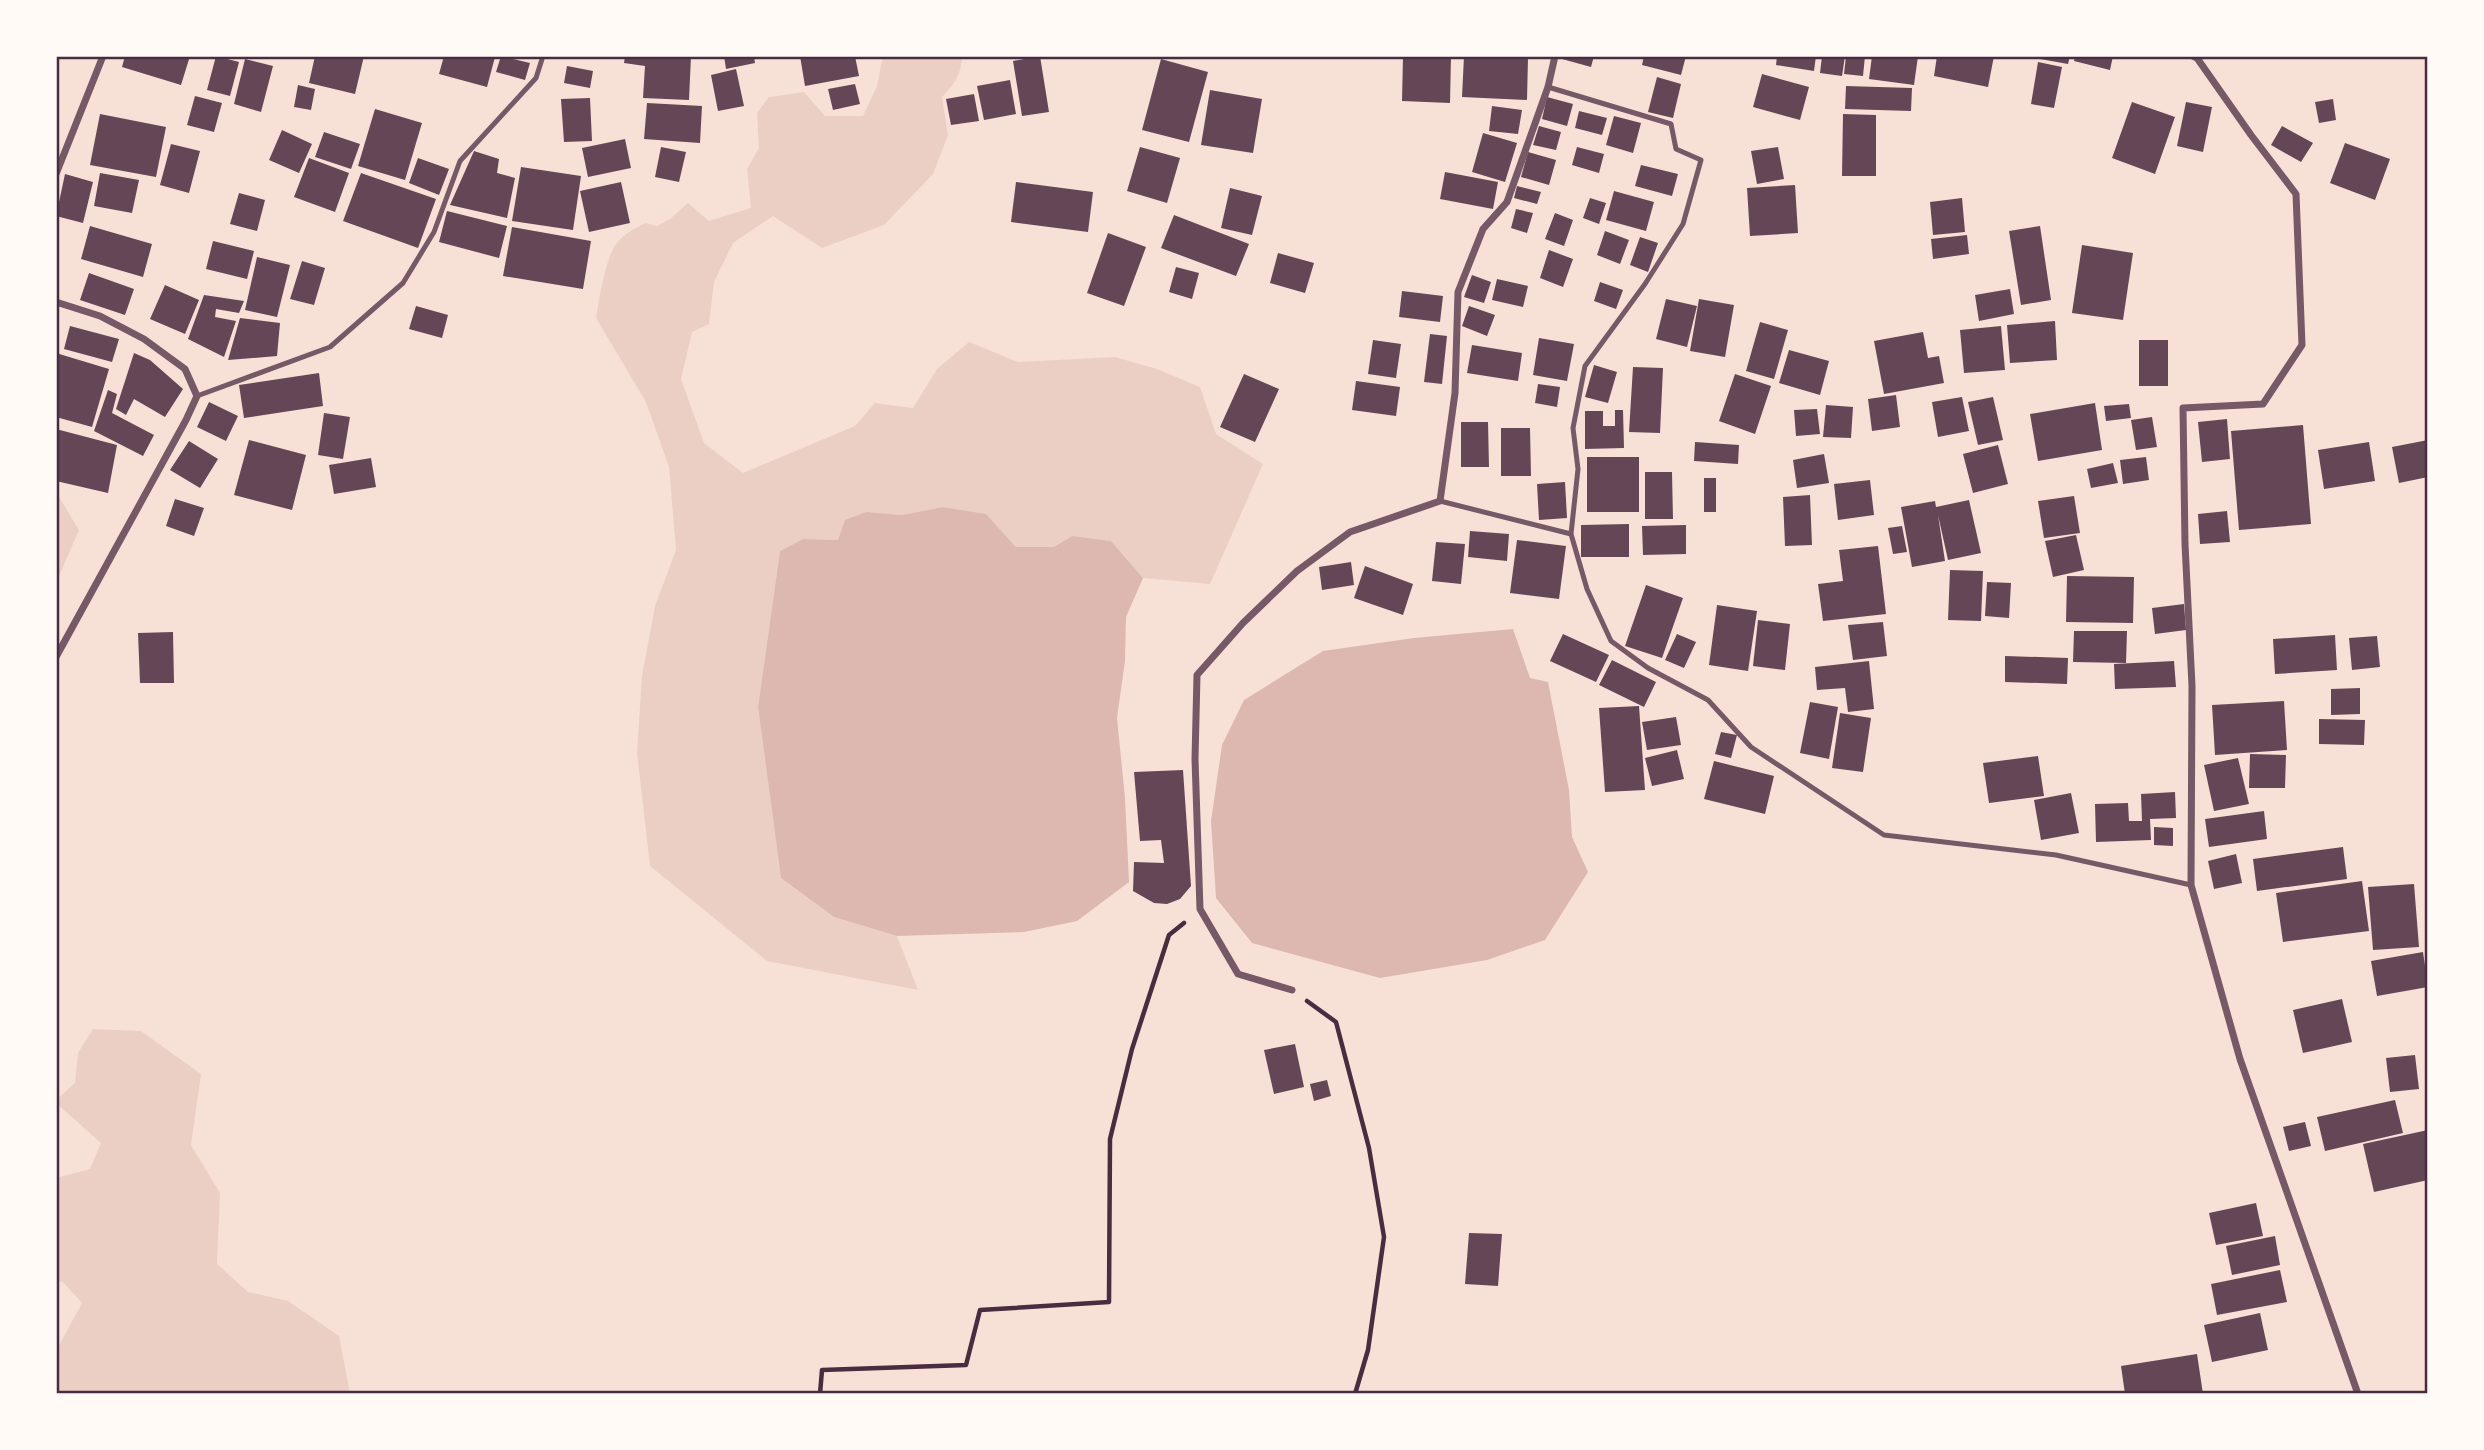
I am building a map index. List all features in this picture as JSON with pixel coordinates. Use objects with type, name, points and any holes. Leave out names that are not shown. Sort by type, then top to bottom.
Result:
[{"type":"street","points":[[56,174],[103,56]]},
{"type":"street","points":[[1292,990],[1238,975],[1200,909],[1195,759],[1197,676],[1243,623],[1297,571],[1350,532],[1440,500],[1455,393],[1458,292],[1483,229],[1507,202],[1548,87],[1555,56]]},
{"type":"street","points":[[2193,56],[2296,194],[2302,345],[2263,404],[2183,408],[2185,544],[2192,686],[2191,885],[2240,1059],[2358,1394]]},
{"type":"street","points":[[56,302],[100,316],[144,340],[185,369],[197,396],[56,657]]},
{"type":"lane","points":[[197,396],[330,347],[403,283],[434,232],[460,161],[536,78],[543,56]]},
{"type":"lane","points":[[1548,87],[1671,124],[1676,149],[1701,160],[1683,224],[1645,284],[1585,366],[1573,428],[1578,470],[1571,534],[1587,589],[1611,641],[1648,668],[1708,700],[1751,747],[1884,835],[2056,855],[2191,885]]},
{"type":"lane","points":[[1440,500],[1571,534]]},
{"type":"path","points":[[820,1394],[822,1370],[966,1365],[980,1310],[1108,1302],[1110,1139],[1132,1049],[1169,935],[1200,909]]},
{"type":"path","points":[[1292,990],[1336,1022],[1369,1148],[1384,1237],[1368,1350],[1355,1394]]},
{"type":"shaded area","points":[[883,56],[962,56],[961,68],[942,97],[948,135],[933,174],[884,225],[822,248],[773,216],[733,243],[714,282],[709,324],[692,332],[681,379],[704,443],[743,473],[855,426],[875,403],[913,408],[937,369],[969,342],[1018,362],[1115,357],[1157,369],[1200,387],[1216,434],[1263,464],[1210,584],[1143,578],[1111,541],[1072,536],[1054,547],[1016,547],[986,514],[943,507],[902,515],[865,512],[839,540],[803,539],[780,551],[758,707],[781,878],[834,917],[897,936],[918,990],[767,961],[650,866],[637,753],[642,676],[655,606],[676,550],[669,467],[646,402],[596,318],[611,254],[620,239],[628,233],[645,223],[657,226],[670,219],[688,203],[709,221],[751,208],[747,169],[759,148],[757,113],[769,97],[804,92],[825,116],[863,116],[877,86]]},
{"type":"shaded area","points":[[56,492],[79,530],[56,583]]},
{"type":"shaded area","points":[[943,507],[986,514],[1016,547],[1054,547],[1072,536],[1111,541],[1143,578],[1126,617],[1125,661],[1117,718],[1125,798],[1129,882],[1077,921],[1024,932],[897,936],[834,917],[781,878],[758,707],[780,551],[803,539],[838,540],[845,520],[866,512],[902,515]]},
{"type":"shaded area","points":[[1513,629],[1530,678],[1548,682],[1569,790],[1572,837],[1588,872],[1545,940],[1487,960],[1380,978],[1252,943],[1216,898],[1211,821],[1222,745],[1244,700],[1323,651],[1414,638]]},
{"type":"shaded area","points":[[93,1029],[141,1031],[201,1074],[191,1145],[220,1193],[217,1264],[248,1292],[288,1301],[339,1336],[350,1394],[56,1394],[56,1351],[82,1303],[63,1282],[56,1281],[56,1178],[90,1169],[101,1143],[56,1103],[56,1100],[75,1083],[78,1053]]},
{"type":"building","points":[[125,56],[190,56],[181,85],[122,67]]},
{"type":"building","points":[[216,56],[239,62],[230,96],[207,90]]},
{"type":"building","points":[[315,56],[364,56],[355,94],[309,83]]},
{"type":"building","points":[[444,56],[495,57],[487,87],[439,74]]},
{"type":"building","points":[[501,56],[530,63],[525,80],[496,72]]},
{"type":"building","points":[[625,56],[691,56],[689,100],[643,98],[645,66],[624,63]]},
{"type":"building","points":[[724,56],[754,56],[755,63],[726,69]]},
{"type":"building","points":[[800,56],[855,56],[859,76],[805,86]]},
{"type":"building","points":[[1040,56],[1049,112],[1022,116],[1013,61]]},
{"type":"building","points":[[1403,56],[1451,56],[1450,103],[1402,101]]},
{"type":"building","points":[[1464,56],[1528,58],[1527,100],[1462,97]]},
{"type":"building","points":[[1563,56],[1594,56],[1591,67],[1562,59]]},
{"type":"building","points":[[1644,56],[1686,56],[1681,75],[1642,65]]},
{"type":"building","points":[[1777,56],[1816,56],[1814,71],[1776,65]]},
{"type":"building","points":[[1822,56],[1845,56],[1842,76],[1820,73]]},
{"type":"building","points":[[1846,56],[1865,56],[1863,76],[1844,74]]},
{"type":"building","points":[[1872,56],[1918,56],[1914,85],[1869,79]]},
{"type":"building","points":[[1937,56],[1994,56],[1988,87],[1934,76]]},
{"type":"building","points":[[2040,56],[2070,56],[2068,64],[2040,59]]},
{"type":"building","points":[[2075,56],[2113,56],[2110,70],[2074,61]]},
{"type":"building","points":[[245,59],[273,66],[261,112],[234,104]]},
{"type":"building","points":[[1161,59],[1208,72],[1189,142],[1142,130]]},
{"type":"building","points":[[2038,62],[2062,67],[2054,108],[2031,104]]},
{"type":"building","points":[[567,66],[593,71],[590,88],[564,83]]},
{"type":"building","points":[[736,69],[744,106],[718,111],[711,75]]},
{"type":"building","points":[[1762,74],[1809,87],[1800,120],[1753,107]]},
{"type":"building","points":[[1657,77],[1681,84],[1673,118],[1648,112]]},
{"type":"building","points":[[1010,80],[1016,114],[984,120],[977,86]]},
{"type":"building","points":[[855,84],[860,104],[833,110],[828,89]]},
{"type":"building","points":[[298,85],[315,89],[311,110],[294,107]]},
{"type":"building","points":[[1846,86],[1912,88],[1911,111],[1845,109]]},
{"type":"building","points":[[1210,90],[1262,99],[1253,153],[1201,145]]},
{"type":"building","points":[[974,94],[979,121],[951,125],[946,99]]},
{"type":"building","points":[[195,96],[222,103],[214,132],[187,125]]},
{"type":"building","points":[[1547,97],[1573,104],[1567,126],[1542,119]]},
{"type":"building","points":[[590,98],[592,141],[564,142],[561,99]]},
{"type":"building","points":[[2333,99],[2336,120],[2319,123],[2315,102]]},
{"type":"building","points":[[2132,102],[2175,117],[2155,174],[2112,158]]},
{"type":"building","points":[[2186,102],[2212,107],[2203,152],[2177,146]]},
{"type":"building","points":[[647,103],[702,106],[700,143],[644,139]]},
{"type":"building","points":[[1492,106],[1522,110],[1518,134],[1489,131]]},
{"type":"building","points":[[375,109],[422,123],[405,180],[358,166]]},
{"type":"building","points":[[1579,111],[1607,118],[1602,135],[1575,128]]},
{"type":"building","points":[[100,114],[166,127],[156,177],[90,165]]},
{"type":"building","points":[[1843,114],[1876,115],[1876,176],[1842,176]]},
{"type":"building","points":[[1614,116],[1641,123],[1633,153],[1606,145]]},
{"type":"building","points":[[1539,126],[1561,132],[1556,150],[1533,145]]},
{"type":"building","points":[[2282,126],[2313,143],[2301,162],[2271,145]]},
{"type":"building","points":[[282,130],[312,144],[299,173],[269,160]]},
{"type":"building","points":[[324,132],[360,144],[351,169],[315,157]]},
{"type":"building","points":[[1483,133],[1517,143],[1505,182],[1472,172]]},
{"type":"building","points":[[625,139],[631,168],[588,177],[582,148]]},
{"type":"building","points":[[2345,143],[2390,159],[2375,200],[2330,183]]},
{"type":"building","points":[[171,144],[200,151],[189,193],[160,185]]},
{"type":"building","points":[[661,147],[686,152],[679,182],[655,177]]},
{"type":"building","points":[[1140,147],[1180,158],[1167,203],[1127,191]]},
{"type":"building","points":[[1577,147],[1604,154],[1599,173],[1572,165]]},
{"type":"building","points":[[1778,147],[1784,179],[1757,184],[1751,151]]},
{"type":"building","points":[[474,151],[499,159],[497,173],[515,178],[507,218],[450,205]]},
{"type":"building","points":[[1528,152],[1556,160],[1549,185],[1521,177]]},
{"type":"building","points":[[309,158],[349,173],[335,212],[294,197]]},
{"type":"building","points":[[418,158],[449,169],[439,195],[409,183]]},
{"type":"building","points":[[1641,165],[1678,174],[1672,196],[1635,186]]},
{"type":"building","points":[[521,167],[581,176],[573,230],[512,221]]},
{"type":"building","points":[[1445,172],[1498,182],[1493,209],[1440,199]]},
{"type":"building","points":[[100,173],[139,180],[132,213],[94,206]]},
{"type":"building","points":[[361,173],[436,199],[418,248],[343,221]]},
{"type":"building","points":[[65,174],[93,182],[83,223],[56,216]]},
{"type":"building","points":[[621,182],[630,223],[589,232],[580,191]]},
{"type":"building","points":[[1016,182],[1093,192],[1088,232],[1011,222]]},
{"type":"building","points":[[1795,185],[1798,233],[1750,236],[1747,188]]},
{"type":"building","points":[[1517,186],[1541,192],[1537,204],[1514,198]]},
{"type":"building","points":[[1230,188],[1262,196],[1252,235],[1221,228]]},
{"type":"building","points":[[1614,191],[1654,202],[1646,231],[1606,220]]},
{"type":"building","points":[[239,193],[265,200],[257,231],[230,224]]},
{"type":"building","points":[[1590,198],[1606,203],[1599,224],[1583,218]]},
{"type":"building","points":[[1962,198],[1965,232],[1933,235],[1930,202]]},
{"type":"building","points":[[1516,209],[1533,213],[1527,233],[1511,228]]},
{"type":"building","points":[[447,211],[507,226],[499,258],[439,242]]},
{"type":"building","points":[[1555,213],[1573,220],[1564,246],[1545,239]]},
{"type":"building","points":[[1174,215],[1249,244],[1236,276],[1161,248]]},
{"type":"building","points":[[90,226],[152,244],[143,277],[81,259]]},
{"type":"building","points":[[2040,226],[2051,300],[2021,305],[2009,231]]},
{"type":"building","points":[[512,227],[591,241],[583,289],[503,276]]},
{"type":"building","points":[[1605,231],[1629,240],[1620,264],[1597,255]]},
{"type":"building","points":[[1108,233],[1146,247],[1124,306],[1087,293]]},
{"type":"building","points":[[1967,235],[1969,254],[1933,259],[1931,239]]},
{"type":"building","points":[[1640,237],[1658,243],[1648,272],[1630,265]]},
{"type":"building","points":[[213,241],[254,251],[247,279],[206,269]]},
{"type":"building","points":[[2082,245],[2133,253],[2123,320],[2072,313]]},
{"type":"building","points":[[1549,250],[1573,259],[1563,287],[1540,278]]},
{"type":"building","points":[[1278,253],[1314,263],[1305,293],[1270,283]]},
{"type":"building","points":[[257,257],[290,265],[277,317],[245,310]]},
{"type":"building","points":[[302,261],[325,268],[314,305],[290,299]]},
{"type":"building","points":[[1176,267],[1199,273],[1192,299],[1169,292]]},
{"type":"building","points":[[89,273],[134,289],[125,315],[80,300]]},
{"type":"building","points":[[1472,275],[1491,282],[1484,303],[1464,297]]},
{"type":"building","points":[[1497,279],[1528,286],[1523,307],[1492,300]]},
{"type":"building","points":[[1600,282],[1623,290],[1616,309],[1594,301]]},
{"type":"building","points":[[165,285],[199,300],[185,334],[150,319]]},
{"type":"building","points":[[2010,289],[2014,314],[1979,321],[1975,295]]},
{"type":"building","points":[[1402,291],[1443,296],[1440,322],[1399,317]]},
{"type":"building","points":[[204,295],[244,301],[239,313],[216,309],[215,317],[236,321],[224,357],[188,339]]},
{"type":"building","points":[[1666,299],[1697,306],[1687,347],[1656,339]]},
{"type":"building","points":[[1699,299],[1734,305],[1725,357],[1690,351]]},
{"type":"building","points":[[416,306],[448,315],[442,338],[409,329]]},
{"type":"building","points":[[1469,306],[1495,315],[1487,336],[1462,326]]},
{"type":"building","points":[[240,318],[280,323],[277,356],[228,360]]},
{"type":"building","points":[[2055,321],[2057,360],[2010,363],[2007,325]]},
{"type":"building","points":[[1760,322],[1788,330],[1774,379],[1746,371]]},
{"type":"building","points":[[70,326],[119,339],[112,362],[64,349]]},
{"type":"building","points":[[2001,326],[2005,370],[1964,373],[1960,330]]},
{"type":"building","points":[[1923,332],[1928,358],[1939,356],[1944,383],[1884,394],[1874,341]]},
{"type":"building","points":[[1430,334],[1447,336],[1442,384],[1424,382]]},
{"type":"building","points":[[1539,338],[1574,344],[1567,381],[1533,375]]},
{"type":"building","points":[[1373,340],[1401,344],[1396,378],[1368,374]]},
{"type":"building","points":[[2139,340],[2168,340],[2168,386],[2139,386]]},
{"type":"building","points":[[1472,345],[1522,353],[1518,381],[1467,373]]},
{"type":"building","points":[[1789,350],[1829,361],[1820,395],[1779,383]]},
{"type":"building","points":[[56,353],[109,369],[92,427],[56,417]]},
{"type":"building","points":[[134,353],[150,360],[183,389],[165,417],[134,399],[126,415],[116,409]]},
{"type":"building","points":[[1594,365],[1617,372],[1608,403],[1585,397]]},
{"type":"building","points":[[1633,367],[1663,368],[1660,433],[1629,432]]},
{"type":"building","points":[[319,373],[323,406],[244,418],[239,385]]},
{"type":"building","points":[[1244,374],[1279,389],[1255,442],[1220,427]]},
{"type":"building","points":[[1735,374],[1771,386],[1755,434],[1719,421]]},
{"type":"building","points":[[1356,381],[1400,387],[1396,416],[1352,410]]},
{"type":"building","points":[[1538,384],[1560,387],[1557,407],[1535,403]]},
{"type":"building","points":[[108,390],[117,394],[112,413],[154,435],[143,456],[94,431]]},
{"type":"building","points":[[1896,395],[1900,427],[1872,431],[1868,399]]},
{"type":"building","points":[[1962,397],[1969,431],[1938,437],[1932,402]]},
{"type":"building","points":[[1993,397],[2003,440],[1978,445],[1968,402]]},
{"type":"building","points":[[209,402],[238,416],[226,441],[197,427]]},
{"type":"building","points":[[2095,403],[2102,450],[2038,461],[2030,414]]},
{"type":"building","points":[[2129,404],[2131,418],[2106,421],[2104,406]]},
{"type":"building","points":[[1826,405],[1853,407],[1851,438],[1823,437]]},
{"type":"building","points":[[1817,409],[1820,434],[1796,436],[1794,410]]},
{"type":"building","points":[[1615,410],[1623,410],[1624,448],[1585,449],[1585,411],[1603,411],[1603,426],[1615,426]]},
{"type":"building","points":[[324,413],[350,417],[343,459],[318,455]]},
{"type":"building","points":[[2152,417],[2157,447],[2136,450],[2131,420]]},
{"type":"building","points":[[2227,419],[2230,459],[2202,462],[2198,422]]},
{"type":"building","points":[[1461,422],[1488,422],[1489,467],[1461,467]]},
{"type":"building","points":[[2303,425],[2311,524],[2239,530],[2231,431]]},
{"type":"building","points":[[1501,428],[1530,428],[1531,476],[1501,476]]},
{"type":"building","points":[[56,429],[117,445],[108,493],[56,481]]},
{"type":"building","points":[[249,440],[306,455],[292,510],[234,495]]},
{"type":"building","points":[[2428,440],[2428,477],[2399,483],[2392,447]]},
{"type":"building","points":[[189,441],[218,459],[200,488],[170,470]]},
{"type":"building","points":[[1695,442],[1739,445],[1738,464],[1694,461]]},
{"type":"building","points":[[2369,442],[2375,481],[2324,489],[2318,450]]},
{"type":"building","points":[[1998,445],[2008,484],[1973,493],[1963,454]]},
{"type":"building","points":[[1824,454],[1829,483],[1797,488],[1793,460]]},
{"type":"building","points":[[1587,457],[1639,457],[1639,512],[1587,512]]},
{"type":"building","points":[[2146,457],[2149,480],[2123,484],[2120,460]]},
{"type":"building","points":[[371,458],[376,487],[334,494],[329,465]]},
{"type":"building","points":[[2113,463],[2118,483],[2091,488],[2087,469]]},
{"type":"building","points":[[1645,472],[1672,472],[1673,519],[1645,519]]},
{"type":"building","points":[[1704,478],[1716,478],[1716,512],[1704,512]]},
{"type":"building","points":[[1870,480],[1874,515],[1838,520],[1834,484]]},
{"type":"building","points":[[1565,482],[1567,518],[1539,520],[1537,484]]},
{"type":"building","points":[[1810,495],[1812,545],[1785,546],[1783,497]]},
{"type":"building","points":[[2074,496],[2080,533],[2044,538],[2038,501]]},
{"type":"building","points":[[175,499],[204,508],[194,536],[166,526]]},
{"type":"building","points":[[1969,500],[1981,553],[1948,560],[1938,515],[1945,561],[1912,567],[1901,507],[1935,501],[1936,507]]},
{"type":"building","points":[[2227,511],[2230,542],[2200,544],[2198,514]]},
{"type":"building","points":[[1629,524],[1629,557],[1581,557],[1581,525]]},
{"type":"building","points":[[1686,525],[1686,554],[1643,555],[1642,526]]},
{"type":"building","points":[[1902,526],[1907,552],[1893,554],[1888,528]]},
{"type":"building","points":[[1470,531],[1509,534],[1507,561],[1468,557]]},
{"type":"building","points":[[2076,535],[2084,570],[2053,577],[2045,541]]},
{"type":"building","points":[[1517,540],[1566,546],[1559,599],[1510,593]]},
{"type":"building","points":[[1436,542],[1465,544],[1461,584],[1432,581]]},
{"type":"building","points":[[1878,546],[1886,614],[1823,621],[1818,584],[1843,581],[1839,550]]},
{"type":"building","points":[[1351,562],[1354,585],[1322,590],[1319,567]]},
{"type":"building","points":[[1365,566],[1413,584],[1403,615],[1354,598]]},
{"type":"building","points":[[1950,570],[1983,571],[1981,621],[1948,620]]},
{"type":"building","points":[[2067,576],[2134,577],[2133,623],[2066,622]]},
{"type":"building","points":[[1987,582],[2011,583],[2009,618],[1985,616]]},
{"type":"building","points":[[1646,585],[1683,598],[1662,658],[1625,646]]},
{"type":"building","points":[[2184,604],[2186,630],[2155,634],[2152,608]]},
{"type":"building","points":[[1717,605],[1757,611],[1748,671],[1709,665]]},
{"type":"building","points":[[1758,620],[1790,624],[1785,670],[1753,666]]},
{"type":"building","points":[[1883,622],[1887,656],[1853,660],[1848,625]]},
{"type":"building","points":[[2074,631],[2127,631],[2126,663],[2073,662]]},
{"type":"building","points":[[173,632],[174,683],[140,683],[138,633]]},
{"type":"building","points":[[1563,634],[1609,655],[1596,682],[1550,661]]},
{"type":"building","points":[[1677,634],[1696,642],[1684,668],[1665,660]]},
{"type":"building","points":[[2335,635],[2337,670],[2275,674],[2273,639]]},
{"type":"building","points":[[2377,636],[2380,667],[2352,670],[2349,638]]},
{"type":"building","points":[[2005,656],[2068,658],[2067,684],[2005,682]]},
{"type":"building","points":[[1612,660],[1656,682],[1644,707],[1599,685]]},
{"type":"building","points":[[1869,661],[1874,709],[1848,712],[1845,688],[1817,690],[1815,667]]},
{"type":"building","points":[[2174,661],[2176,687],[2115,689],[2114,664]]},
{"type":"building","points":[[2360,688],[2360,714],[2331,715],[2331,689]]},
{"type":"building","points":[[2284,701],[2287,750],[2215,755],[2212,705]]},
{"type":"building","points":[[1810,702],[1838,707],[1829,759],[1800,753]]},
{"type":"building","points":[[1639,706],[1645,790],[1605,792],[1599,708]]},
{"type":"building","points":[[1840,713],[1871,718],[1863,772],[1832,768]]},
{"type":"building","points":[[1676,717],[1681,745],[1647,750],[1642,722]]},
{"type":"building","points":[[2319,719],[2365,720],[2364,745],[2319,744]]},
{"type":"building","points":[[1721,732],[1737,735],[1731,758],[1715,754]]},
{"type":"building","points":[[1677,750],[1684,779],[1652,786],[1645,758]]},
{"type":"building","points":[[2250,754],[2286,755],[2285,788],[2249,788]]},
{"type":"building","points":[[2038,756],[2044,796],[1989,803],[1983,763]]},
{"type":"building","points":[[2238,758],[2249,804],[2214,811],[2204,765]]},
{"type":"building","points":[[1714,761],[1774,776],[1765,814],[1704,799]]},
{"type":"building","points":[[1183,770],[1191,886],[1180,899],[1167,904],[1154,903],[1133,891],[1134,862],[1164,863],[1161,840],[1140,841],[1134,772]]},
{"type":"building","points":[[2175,792],[2176,818],[2150,819],[2151,840],[2096,842],[2095,804],[2128,803],[2129,821],[2142,821],[2141,794]]},
{"type":"building","points":[[2071,793],[2079,833],[2041,840],[2034,800]]},
{"type":"building","points":[[2264,811],[2267,839],[2209,847],[2205,819]]},
{"type":"building","points":[[2154,827],[2173,828],[2173,846],[2154,845]]},
{"type":"building","points":[[2343,847],[2347,879],[2257,891],[2253,859]]},
{"type":"building","points":[[2236,854],[2242,883],[2214,889],[2208,861]]},
{"type":"building","points":[[2362,881],[2369,931],[2283,942],[2276,893]]},
{"type":"building","points":[[2414,884],[2419,947],[2373,950],[2368,887]]},
{"type":"building","points":[[2423,952],[2428,987],[2377,996],[2371,961]]},
{"type":"building","points":[[2342,999],[2352,1042],[2303,1053],[2293,1010]]},
{"type":"building","points":[[1295,1044],[1304,1087],[1274,1094],[1264,1050]]},
{"type":"building","points":[[2415,1055],[2419,1089],[2390,1092],[2386,1058]]},
{"type":"building","points":[[1327,1080],[1331,1096],[1314,1101],[1310,1084]]},
{"type":"building","points":[[2395,1100],[2403,1133],[2325,1151],[2317,1117]]},
{"type":"building","points":[[2305,1122],[2311,1146],[2289,1151],[2283,1127]]},
{"type":"building","points":[[2428,1130],[2428,1180],[2374,1192],[2363,1144]]},
{"type":"building","points":[[2256,1203],[2263,1236],[2216,1245],[2209,1213]]},
{"type":"building","points":[[1469,1233],[1502,1234],[1498,1286],[1465,1284]]},
{"type":"building","points":[[2275,1236],[2280,1265],[2232,1275],[2226,1246]]},
{"type":"building","points":[[2280,1270],[2287,1302],[2217,1315],[2211,1284]]},
{"type":"building","points":[[2260,1313],[2268,1350],[2212,1362],[2204,1325]]},
{"type":"building","points":[[2197,1354],[2203,1394],[2125,1394],[2121,1366]]}]
